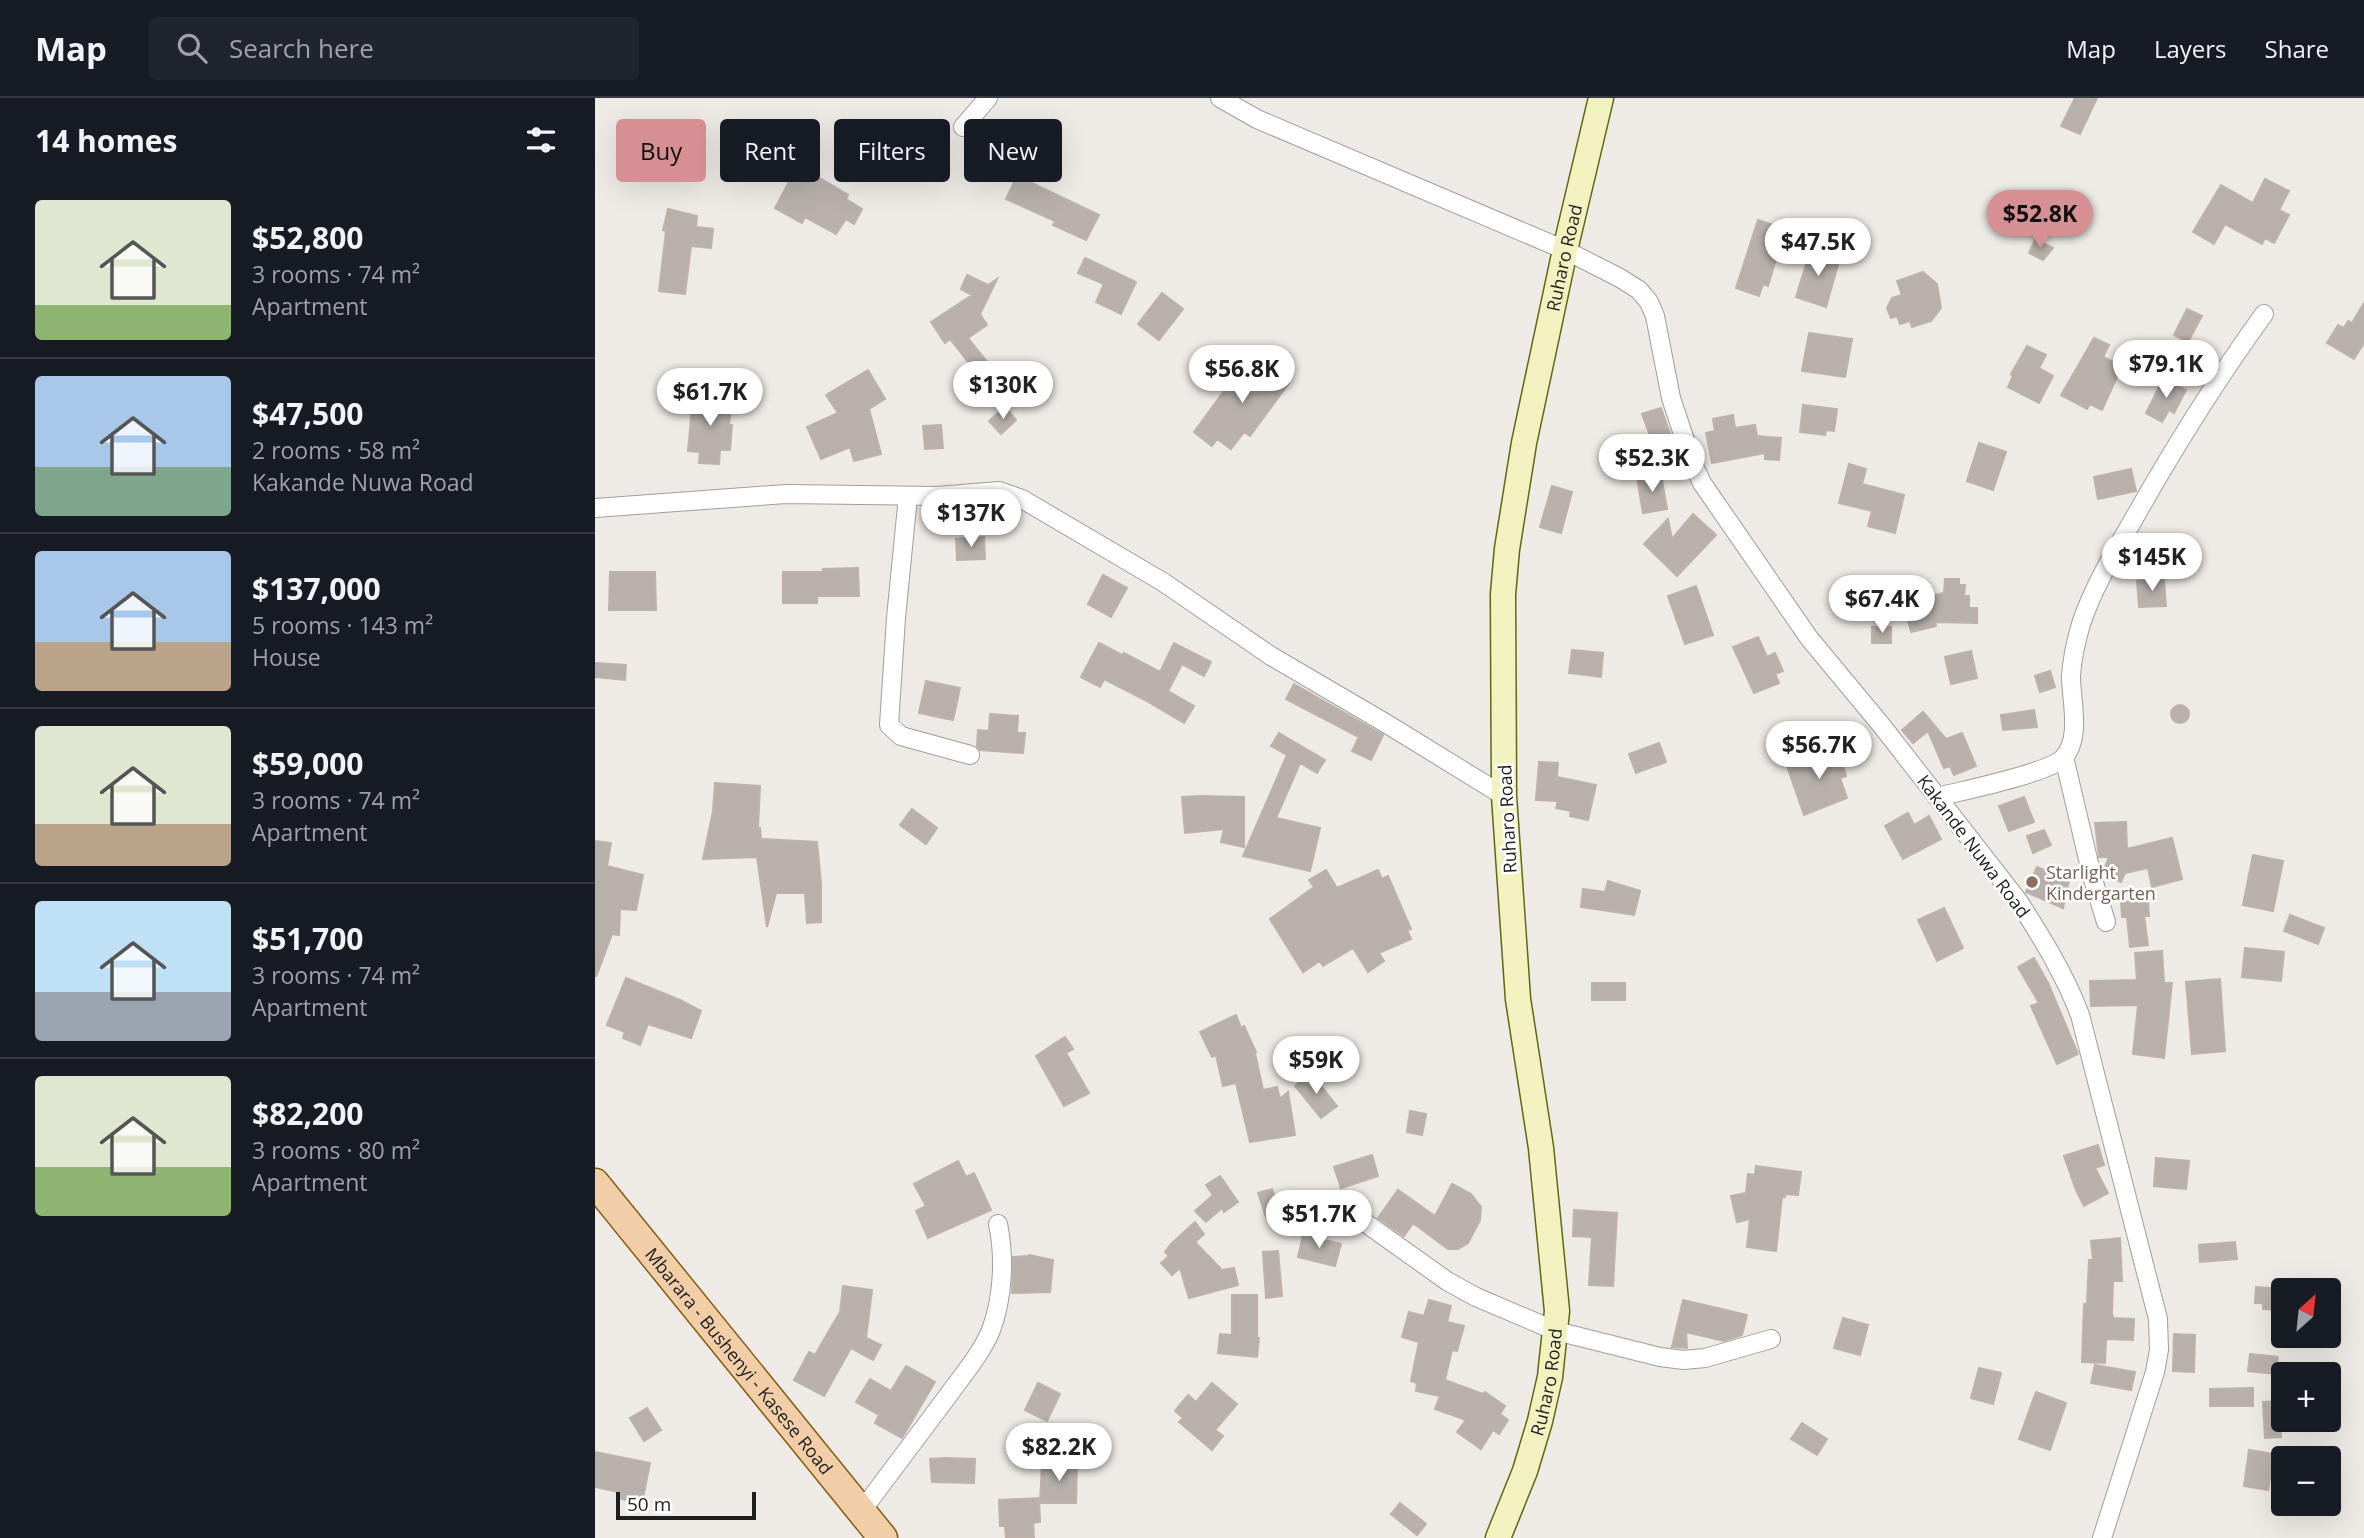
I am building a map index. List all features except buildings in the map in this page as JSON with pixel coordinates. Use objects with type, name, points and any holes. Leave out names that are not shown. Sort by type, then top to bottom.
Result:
[{"type":"main road","name":"Mbarara - Bushenyi - Kasese Road","points":[[595,1183],[860,1513],[883,1538]]},
{"type":"street","points":[[963,127],[988,98]]},
{"type":"street","name":"Kakande Nuwa Road","points":[[1220,98],[1257,119],[1565,250],[1639,290],[1649,302],[1655,316],[1677,418],[1702,483],[1809,638],[2019,902],[2070,989],[2100,1091],[2158,1319],[2159,1350],[2155,1372],[2102,1538]]},
{"type":"street","name":"Ruharo Road","points":[[1499,1538],[1525,1471],[1540,1421],[1550,1377],[1557,1311],[1541,1148],[1518,999],[1504,796],[1503,594],[1507,549],[1524,443],[1601,98]]},
{"type":"street","points":[[1937,797],[2042,769],[2064,757],[2071,742],[2071,675],[2074,650],[2092,596],[2209,392],[2264,314]]},
{"type":"street","points":[[595,508],[786,494],[937,496],[999,491],[1022,499],[1163,582],[1271,656],[1504,796]]},
{"type":"street","points":[[908,496],[895,618],[889,725],[901,736],[970,754]]},
{"type":"street","points":[[2064,757],[2092,876],[2106,922]]},
{"type":"street","points":[[1346,1209],[1447,1281],[1476,1297],[1556,1331],[1683,1360],[1705,1357],[1771,1339]]},
{"type":"street","points":[[860,1513],[964,1374],[990,1333],[997,1311],[1000,1282],[1002,1243],[997,1224]]},
{"type":"place","name":"Starlight Kindergarten","points":[[2032,882]]}]
